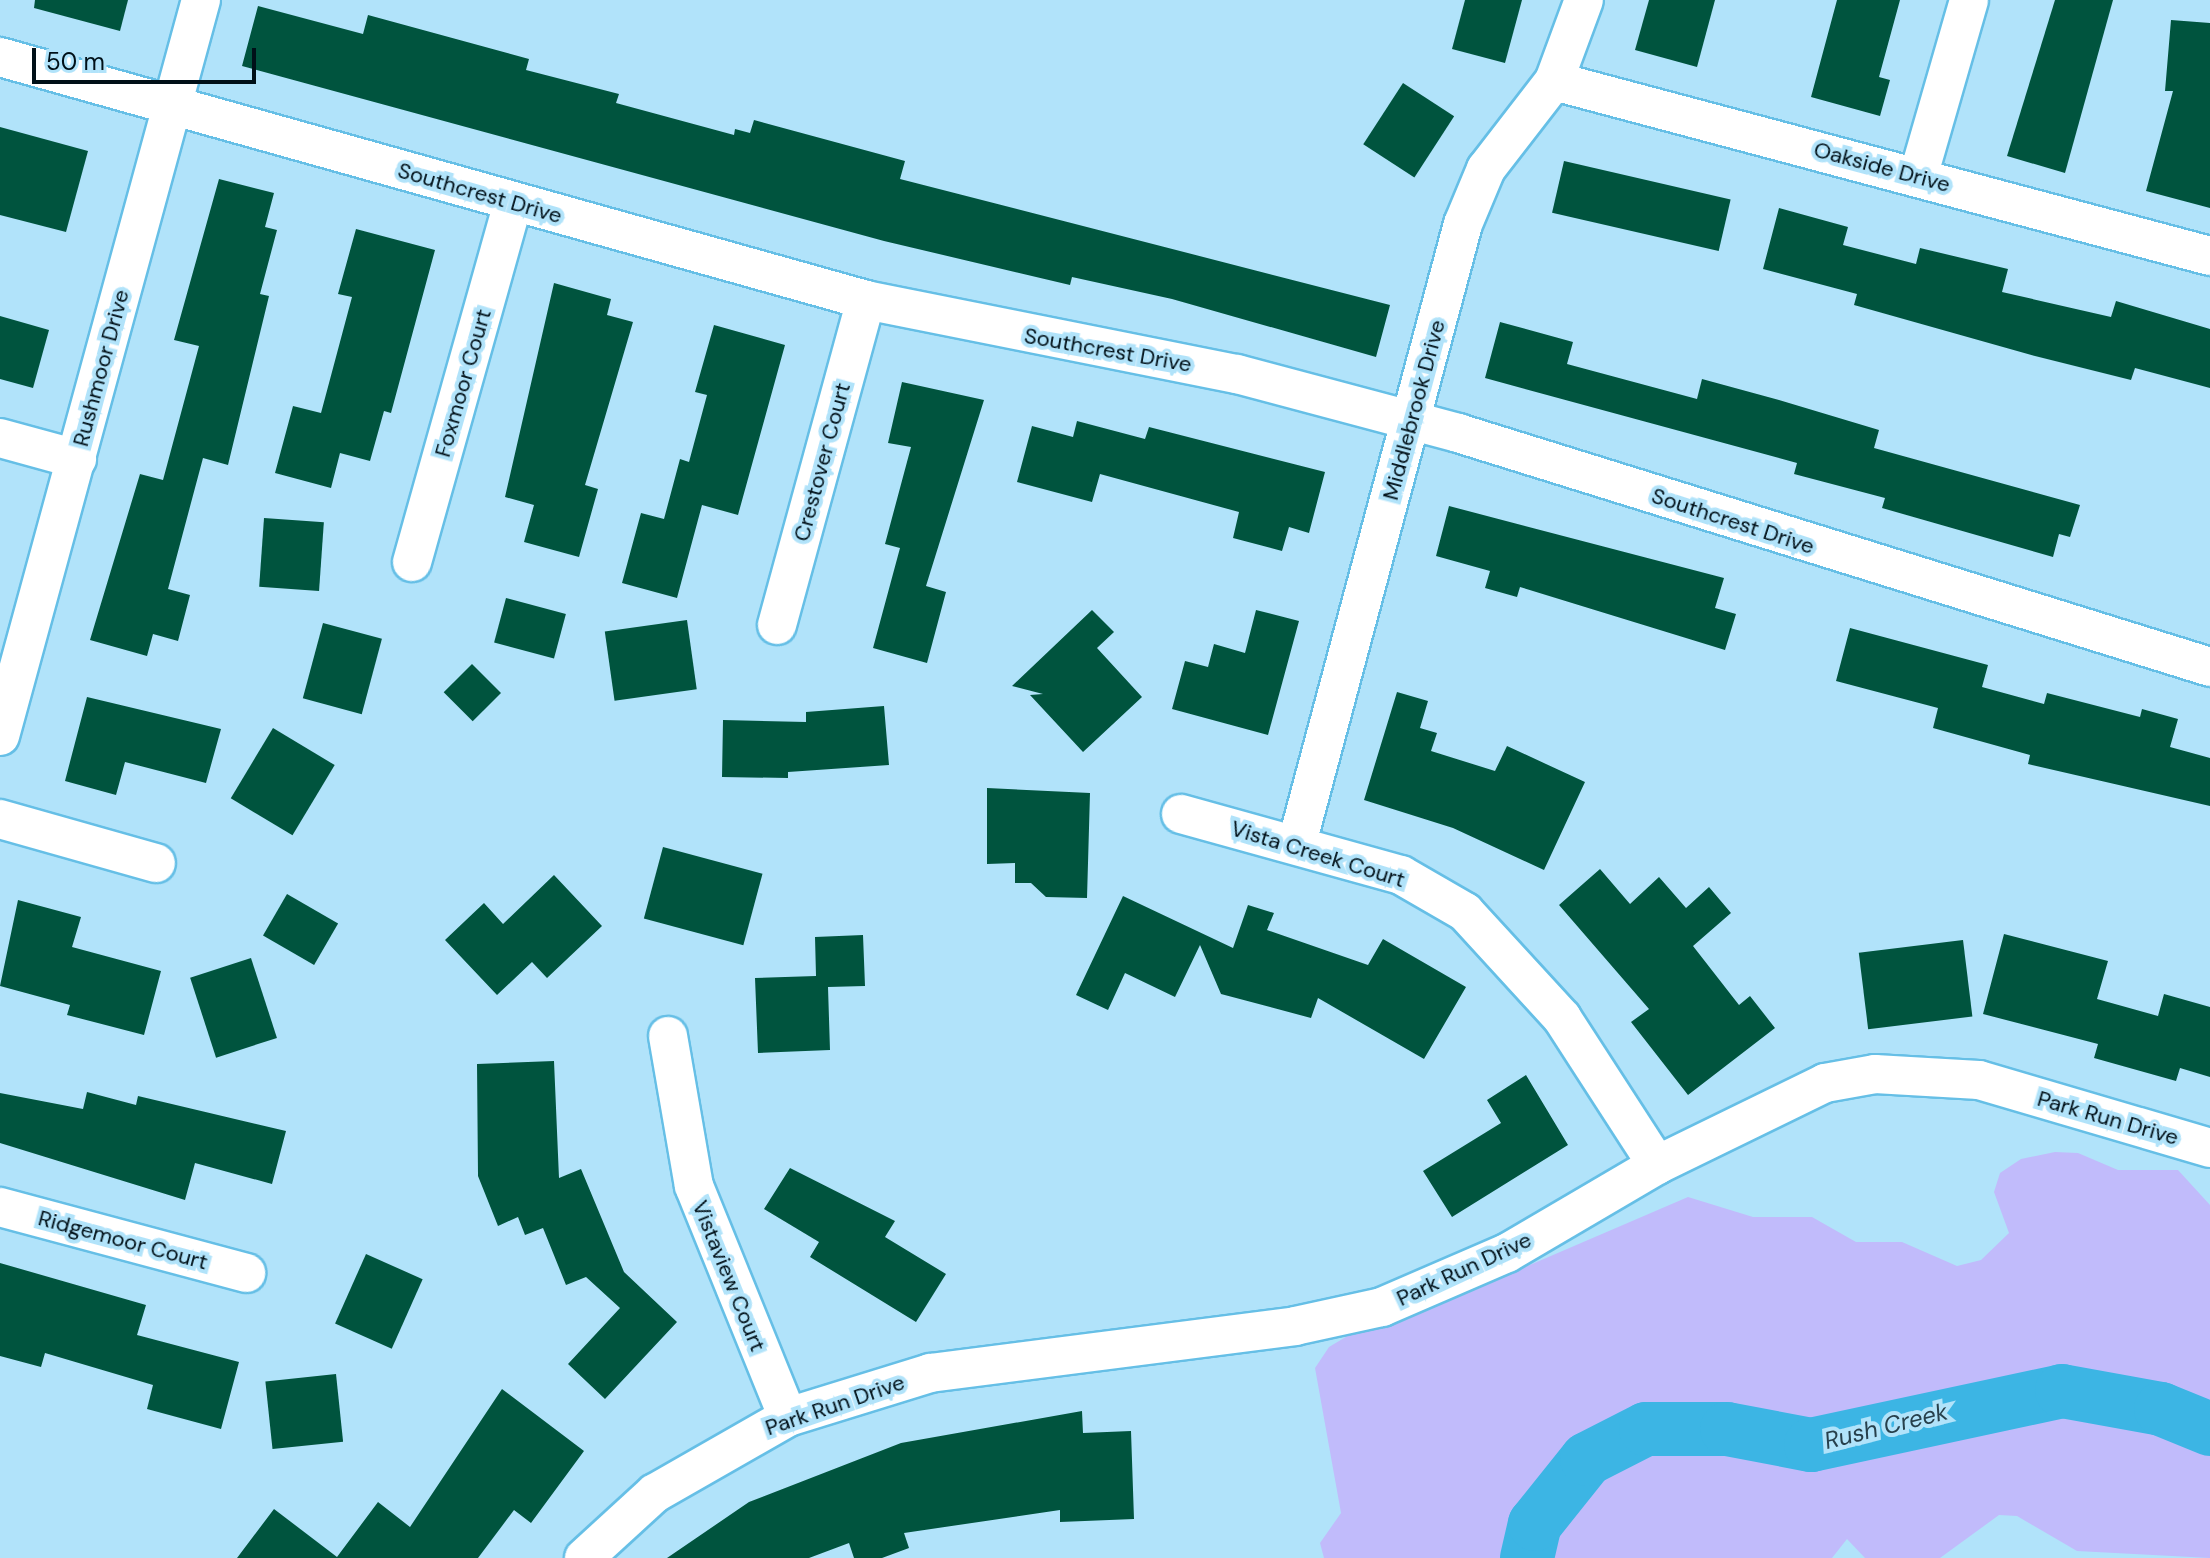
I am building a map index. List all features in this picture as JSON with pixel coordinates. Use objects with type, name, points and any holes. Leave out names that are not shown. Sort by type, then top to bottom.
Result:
[{"type":"street","name":"Rushmoor Drive","points":[[0,736],[201,0]]},
{"type":"street","name":"Middlebrook Drive","points":[[1297,843],[1410,421],[1481,183],[1554,81],[1584,0]]},
{"type":"street","points":[[1918,177],[1969,0]]},
{"type":"street","name":"Southcrest Drive","points":[[0,57],[866,300],[1237,374],[1410,421],[2210,667]]},
{"type":"street","name":"Oakside Drive","points":[[1554,81],[2210,256]]},
{"type":"street","name":"Foxmoor Court","points":[[412,562],[513,203]]},
{"type":"street","name":"Crestover Court","points":[[777,625],[866,300]]},
{"type":"street","points":[[0,438],[77,459]]},
{"type":"street","name":"Vista Creek Court","points":[[1181,814],[1297,843],[1401,875],[1493,935],[1562,1018],[1657,1165]]},
{"type":"street","points":[[0,819],[156,863]]},
{"type":"street","name":"Vistaview Court","points":[[668,1036],[694,1186],[788,1417]]},
{"type":"street","name":"Park Run Drive","points":[[584,1558],[655,1493],[788,1417],[930,1373],[1295,1326],[1382,1307],[1507,1253],[1657,1165],[1825,1083],[1875,1074],[1979,1080],[2210,1148]]},
{"type":"street","name":"Ridgemoor Court","points":[[0,1207],[246,1273]]},
{"type":"shaded area","points":[[2055,1152],[2078,1153],[2118,1170],[2178,1170],[2210,1205],[2210,1558],[2077,1551],[2017,1516],[1999,1515],[1940,1558],[1865,1558],[1847,1539],[1832,1558],[1324,1558],[1320,1543],[1341,1513],[1315,1368],[1329,1347],[1381,1316],[1509,1274],[1688,1197],[1753,1217],[1812,1217],[1856,1242],[1902,1242],[1957,1266],[1981,1260],[2009,1233],[1994,1192],[2000,1173],[2021,1159]]},
{"type":"building","points":[[35,0],[128,0],[120,31],[34,8]]},
{"type":"building","points":[[1465,0],[1522,0],[1505,63],[1452,49]]},
{"type":"building","points":[[1649,0],[1715,0],[1697,67],[1635,50]]},
{"type":"building","points":[[1837,0],[1900,0],[1879,77],[1890,80],[1880,116],[1811,97]]},
{"type":"building","points":[[2055,0],[2113,0],[2065,173],[2007,156]]},
{"type":"building","points":[[258,6],[363,34],[368,15],[529,59],[526,70],[619,94],[616,103],[734,135],[735,129],[750,133],[754,120],[905,161],[900,179],[1390,305],[1376,357],[1172,299],[1072,277],[1070,285],[884,241],[242,66]]},
{"type":"building","points":[[2171,20],[2210,23],[2210,208],[2146,191],[2173,91],[2165,91]]},
{"type":"building","points":[[1403,83],[1454,116],[1414,177],[1363,144]]},
{"type":"building","points":[[0,127],[88,151],[66,232],[0,215]]},
{"type":"building","points":[[1564,161],[1731,199],[1719,251],[1552,213]]},
{"type":"building","points":[[219,179],[274,193],[265,227],[277,230],[260,294],[269,296],[228,465],[203,458],[168,589],[190,595],[178,641],[153,634],[147,656],[90,640],[140,474],[163,480],[199,346],[174,340]]},
{"type":"building","points":[[1779,208],[1848,227],[1843,245],[1916,264],[1920,248],[2008,269],[2002,292],[2111,317],[2116,301],[2210,329],[2210,388],[2135,368],[2131,380],[2035,356],[1854,305],[1857,294],[1763,269]]},
{"type":"building","points":[[356,229],[435,250],[391,413],[384,411],[370,461],[340,453],[331,488],[275,473],[293,406],[321,413],[352,297],[338,294]]},
{"type":"building","points":[[554,283],[611,299],[607,315],[633,322],[585,485],[598,489],[579,557],[524,542],[534,505],[505,497]]},
{"type":"building","points":[[0,316],[49,330],[33,388],[0,379]]},
{"type":"building","points":[[1500,322],[1573,342],[1567,364],[1697,399],[1702,379],[1779,400],[1879,430],[1874,448],[2080,505],[2070,537],[2059,534],[2053,557],[1882,508],[1885,498],[1794,474],[1797,463],[1485,378]]},
{"type":"building","points":[[714,325],[785,345],[738,515],[702,505],[677,598],[622,583],[641,513],[664,519],[680,459],[689,462],[707,395],[695,392]]},
{"type":"building","points":[[902,382],[984,400],[926,586],[946,592],[927,663],[873,648],[900,548],[885,544],[911,447],[888,443]]},
{"type":"building","points":[[1077,421],[1145,439],[1149,427],[1325,472],[1309,533],[1289,527],[1282,551],[1233,538],[1239,512],[1100,474],[1092,502],[1017,482],[1032,426],[1073,437]]},
{"type":"building","points":[[1449,506],[1724,578],[1715,608],[1736,614],[1725,650],[1520,587],[1517,597],[1485,588],[1490,571],[1436,556]]},
{"type":"building","points":[[264,518],[324,522],[319,591],[259,587]]},
{"type":"building","points":[[506,598],[566,614],[554,658],[494,642]]},
{"type":"building","points":[[1092,610],[1114,632],[1097,648],[1142,697],[1083,752],[1030,695],[1043,694],[1012,686]]},
{"type":"building","points":[[1256,610],[1299,621],[1268,735],[1172,709],[1185,661],[1208,667],[1214,644],[1245,653]]},
{"type":"building","points":[[687,620],[697,689],[615,701],[605,632]]},
{"type":"building","points":[[323,623],[382,639],[362,714],[303,698]]},
{"type":"building","points":[[1850,628],[1988,665],[1982,687],[2044,704],[2047,693],[2140,717],[2142,709],[2178,719],[2170,747],[2210,758],[2210,806],[2028,764],[2030,755],[1933,728],[1938,708],[1836,681]]},
{"type":"building","points":[[472,664],[501,693],[473,721],[444,692]]},
{"type":"building","points":[[1397,692],[1428,701],[1420,728],[1437,733],[1431,751],[1495,771],[1507,746],[1585,782],[1544,870],[1453,828],[1364,800]]},
{"type":"building","points":[[87,697],[221,729],[206,783],[125,762],[116,795],[65,781]]},
{"type":"building","points":[[884,706],[889,765],[788,772],[788,778],[722,777],[723,720],[806,722],[806,712]]},
{"type":"building","points":[[273,728],[335,765],[292,835],[231,798]]},
{"type":"building","points":[[987,788],[1090,793],[1087,898],[1046,897],[1031,883],[1015,883],[1015,863],[987,864]]},
{"type":"building","points":[[663,847],[762,874],[743,945],[644,918]]},
{"type":"building","points":[[1600,869],[1630,904],[1659,877],[1686,908],[1709,887],[1731,913],[1693,946],[1739,1005],[1750,996],[1775,1028],[1688,1095],[1631,1022],[1649,1009],[1559,905]]},
{"type":"building","points":[[554,875],[602,926],[547,978],[532,962],[497,995],[445,940],[484,903],[503,924]]},
{"type":"building","points":[[287,894],[338,924],[314,965],[263,936]]},
{"type":"building","points":[[1123,896],[1233,948],[1248,905],[1274,913],[1267,930],[1368,965],[1383,939],[1466,987],[1424,1059],[1318,998],[1311,1018],[1221,994],[1200,945],[1175,997],[1125,973],[1108,1010],[1076,995]]},
{"type":"building","points":[[18,900],[81,917],[72,947],[161,971],[144,1035],[67,1015],[70,1005],[0,986]]},
{"type":"building","points":[[2004,934],[2108,961],[2097,999],[2158,1016],[2164,994],[2210,1007],[2210,1077],[2180,1068],[2176,1081],[2094,1058],[2098,1044],[1983,1014]]},
{"type":"building","points":[[863,935],[865,986],[828,987],[830,1050],[758,1053],[755,978],[816,976],[815,937]]},
{"type":"building","points":[[1963,940],[1972,1016],[1868,1029],[1859,953]]},
{"type":"building","points":[[251,958],[277,1038],[216,1058],[190,978]]},
{"type":"building","points":[[554,1061],[559,1178],[581,1169],[624,1272],[677,1322],[605,1399],[568,1364],[620,1308],[586,1277],[566,1285],[543,1228],[525,1235],[518,1217],[498,1226],[478,1176],[477,1064]]},
{"type":"building","points":[[1526,1075],[1568,1145],[1452,1217],[1423,1171],[1501,1123],[1487,1100]]},
{"type":"building","points":[[87,1092],[136,1105],[138,1096],[286,1131],[272,1184],[195,1163],[185,1200],[0,1143],[0,1093],[83,1109]]},
{"type":"building","points":[[790,1168],[895,1221],[885,1237],[946,1274],[916,1322],[810,1257],[819,1242],[764,1209]]},
{"type":"building","points":[[366,1254],[423,1279],[392,1349],[335,1323]]},
{"type":"building","points":[[0,1263],[146,1305],[137,1335],[239,1362],[221,1429],[147,1409],[153,1385],[45,1353],[41,1367],[0,1356]]},
{"type":"building","points":[[336,1374],[343,1442],[272,1449],[265,1381]]},
{"type":"building","points":[[502,1389],[584,1451],[531,1523],[514,1510],[478,1558],[237,1558],[274,1509],[337,1557],[378,1502],[410,1527]]},
{"type":"building","points":[[1082,1411],[1083,1433],[1131,1431],[1134,1519],[1060,1522],[1060,1510],[904,1533],[909,1548],[882,1558],[854,1558],[849,1543],[809,1558],[667,1558],[749,1502],[901,1443]]},
{"type":"waterway","name":"Rush Creek","points":[[1527,1558],[1535,1524],[1587,1459],[1646,1429],[1727,1429],[1811,1445],[2062,1391],[2161,1409],[2210,1429]]}]
